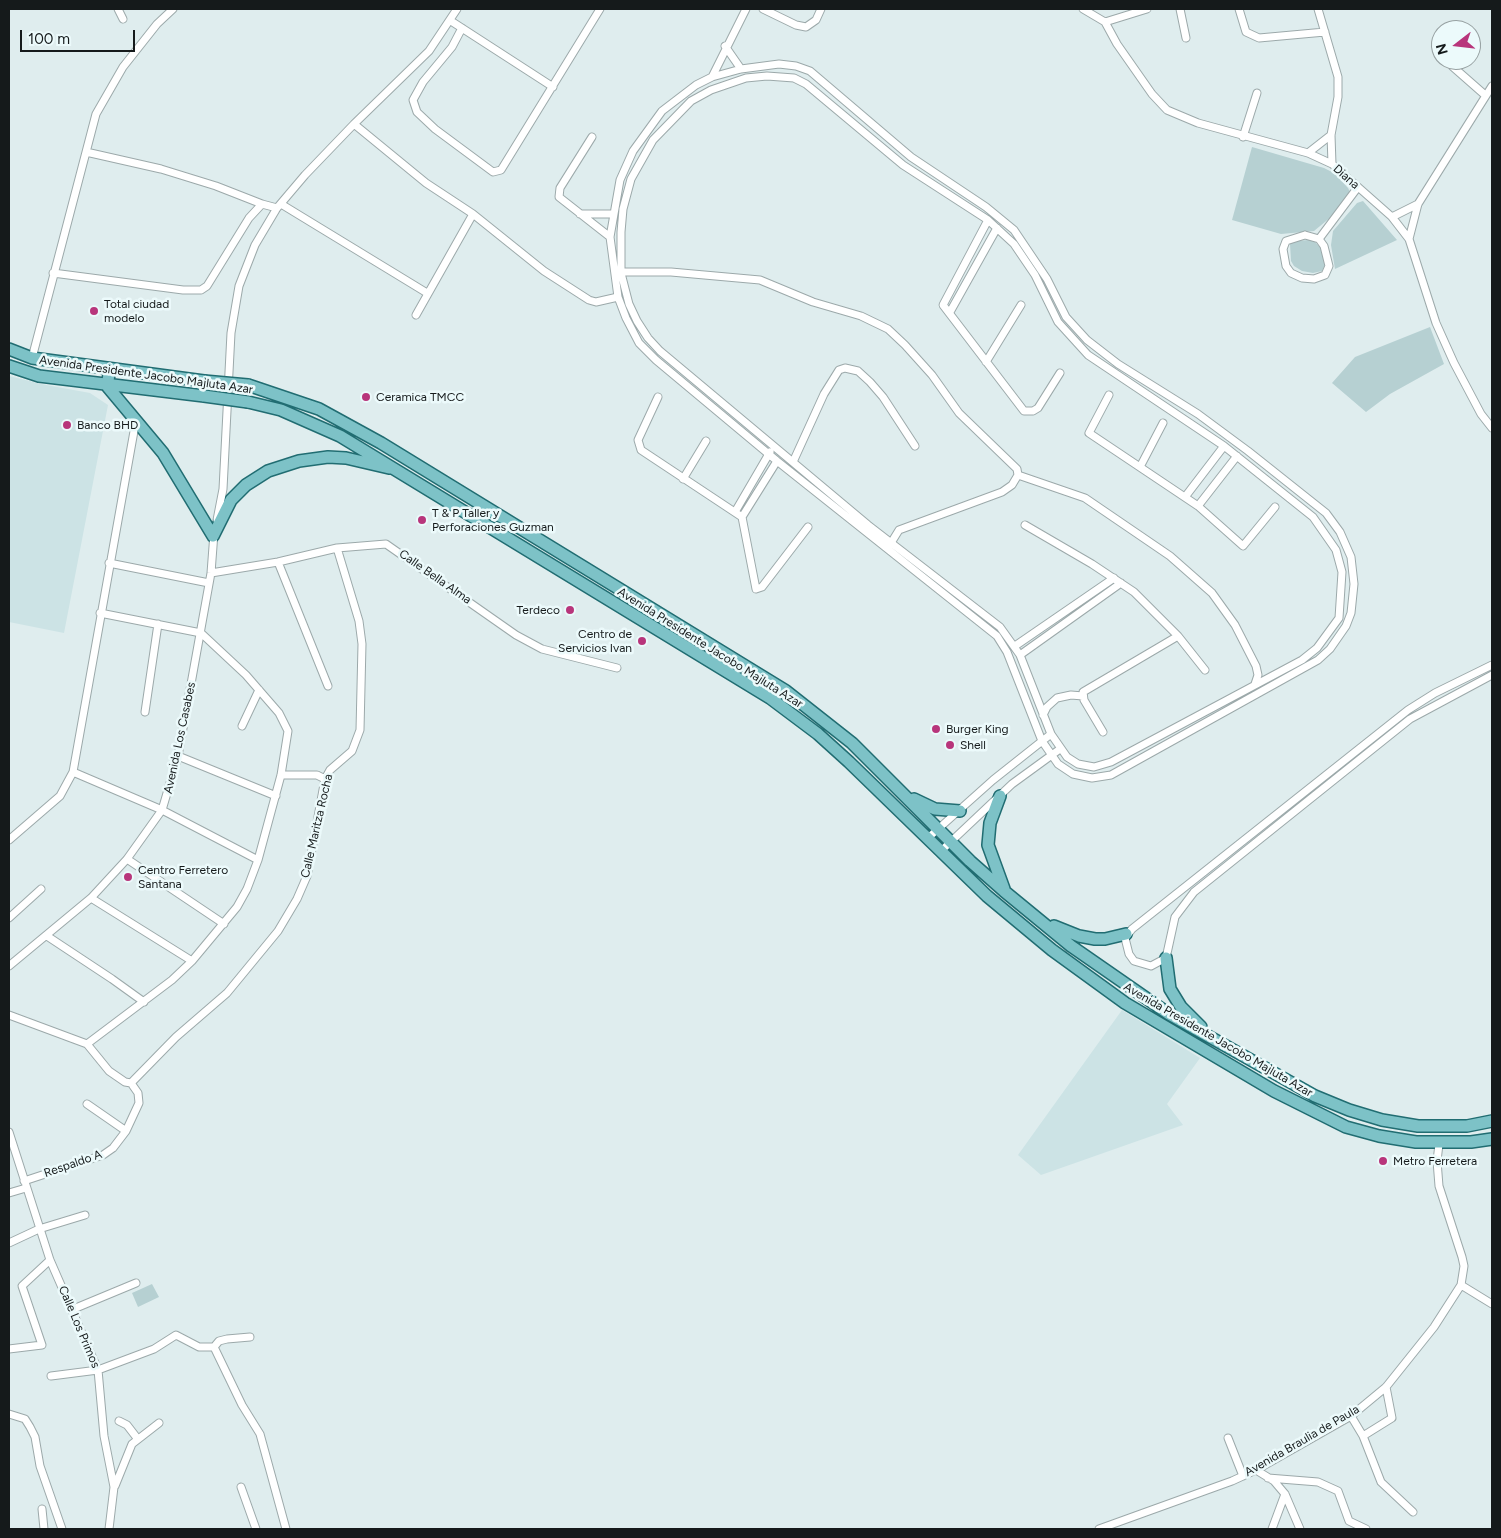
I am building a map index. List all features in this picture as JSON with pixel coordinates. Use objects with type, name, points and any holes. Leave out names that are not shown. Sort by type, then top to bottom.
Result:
[{"type":"main road","name":"Avenida Presidente Jacobo Majluta Azar","points":[[9,349],[32,358],[248,386],[318,408],[381,443],[786,691],[829,723],[1004,891],[1071,946],[1169,1014],[1208,1034],[1315,1096],[1382,1120],[1439,1126],[1468,1126],[1492,1122]]},
{"type":"main road","name":"Avenida Presidente Jacobo Majluta Azar","points":[[9,366],[39,376],[107,386],[248,402],[310,421],[340,436],[770,698],[818,734],[988,896],[1052,950],[1125,1004],[1274,1091],[1346,1127],[1379,1136],[1439,1144],[1472,1142],[1492,1138]]},
{"type":"main road","points":[[110,369],[107,386],[136,419],[175,471],[213,536]]},
{"type":"main road","points":[[213,536],[231,500],[246,485],[268,471],[299,461],[328,457],[346,458],[397,470]]},
{"type":"main road","points":[[904,793],[935,809],[960,811]]},
{"type":"main road","points":[[1000,796],[990,823],[988,845],[1004,891]]},
{"type":"main road","points":[[1044,922],[1078,936],[1095,939],[1105,939],[1126,934]]},
{"type":"main road","points":[[1166,958],[1170,989],[1208,1034]]},
{"type":"street","points":[[118,9],[123,19]]},
{"type":"street","points":[[32,358],[96,114],[123,67],[157,24],[173,9]]},
{"type":"street","name":"Avenida Los Casabes","points":[[9,966],[91,898],[127,859],[162,810],[178,756],[211,573],[213,536],[223,489],[231,333],[239,286],[255,245],[279,206],[354,124],[428,51],[451,21],[457,9]]},
{"type":"street","points":[[462,28],[452,47],[416,92],[413,100],[417,112],[480,164],[493,172],[502,170],[600,9]]},
{"type":"street","points":[[712,76],[746,9]]},
{"type":"street","points":[[763,9],[796,25],[806,27],[816,20],[821,9]]},
{"type":"street","points":[[1083,9],[1105,22],[1147,9]]},
{"type":"street","points":[[1180,9],[1186,38]]},
{"type":"street","points":[[1239,9],[1246,32],[1259,38],[1325,32]]},
{"type":"street","points":[[1318,9],[1338,77],[1338,97],[1331,135],[1332,164]]},
{"type":"street","points":[[451,21],[553,87]]},
{"type":"street","name":"Diana","points":[[1105,22],[1117,44],[1152,94],[1167,110],[1198,123],[1308,154],[1332,164],[1392,217],[1409,239],[1436,324],[1454,363],[1481,414],[1492,428]]},
{"type":"street","points":[[726,46],[741,69]]},
{"type":"street","points":[[779,64],[796,66],[810,71],[911,157],[993,213],[1014,230],[1026,243],[1066,317],[1087,340],[1118,364],[1198,414],[1326,513],[1345,542],[1352,563],[1354,602],[1346,626],[1330,649],[1318,660],[1111,776],[1092,778],[1073,774],[1051,756],[1042,741],[1007,652],[997,636],[777,461],[656,360],[639,343],[626,318],[618,297],[617,272],[610,237],[612,214],[620,180],[633,152],[646,132],[675,100],[712,76],[741,69],[779,64]]},
{"type":"street","points":[[1457,70],[1485,95]]},
{"type":"street","points":[[779,76],[794,78],[806,84],[903,165],[988,220],[1014,244],[1027,262],[1062,328],[1088,355],[1224,446],[1313,517],[1336,550],[1342,572],[1339,618],[1317,648],[1302,660],[1111,762],[1094,767],[1078,764],[1067,757],[1060,749],[1051,734],[1020,655],[1000,627],[891,542],[660,351],[648,338],[629,304],[617,272],[620,257],[623,209],[631,179],[649,146],[670,120],[691,100],[711,90],[746,78],[779,76]]},
{"type":"street","points":[[1409,239],[1418,204],[1492,86]]},
{"type":"street","points":[[1243,137],[1257,93]]},
{"type":"street","points":[[354,124],[426,183],[473,214],[544,271],[589,300],[596,302],[618,297]]},
{"type":"street","points":[[1308,154],[1331,135]]},
{"type":"street","points":[[592,138],[560,188],[559,197],[610,237]]},
{"type":"street","points":[[86,152],[161,169],[216,186],[262,204],[279,206],[427,293]]},
{"type":"street","points":[[1319,239],[1358,187]]},
{"type":"street","points":[[53,273],[183,290],[201,290],[207,286],[249,218],[262,204]]},
{"type":"street","points":[[1392,217],[1418,204]]},
{"type":"street","points":[[416,315],[473,214]]},
{"type":"street","points":[[580,214],[612,214]]},
{"type":"street","points":[[988,220],[943,304],[1024,411],[1033,411],[1038,408],[1060,373]]},
{"type":"street","points":[[950,312],[998,228]]},
{"type":"street","points":[[1305,235],[1319,239],[1324,246],[1328,259],[1329,266],[1326,275],[1309,279],[1291,273],[1286,266],[1284,253],[1286,241],[1305,235]]},
{"type":"street","points":[[617,272],[671,272],[760,280],[813,302],[874,322],[888,329],[905,344],[932,375],[959,413],[1017,469],[1018,475],[1012,485],[1002,492],[899,530],[891,542]]},
{"type":"street","points":[[986,362],[1021,305]]},
{"type":"street","points":[[793,462],[824,394],[839,370],[845,368],[858,371],[870,382],[914,446]]},
{"type":"street","points":[[1110,395],[1089,433],[1198,506],[1243,546],[1275,507]]},
{"type":"street","points":[[658,396],[638,444],[641,450],[742,517],[755,587],[758,589],[808,527]]},
{"type":"street","points":[[9,840],[60,796],[73,772],[136,419]]},
{"type":"street","points":[[1140,467],[1163,423]]},
{"type":"street","points":[[683,479],[706,441]]},
{"type":"street","points":[[736,512],[774,446]]},
{"type":"street","points":[[1185,497],[1224,446]]},
{"type":"street","points":[[1198,506],[1236,456]]},
{"type":"street","points":[[742,517],[777,461]]},
{"type":"street","points":[[1018,475],[1085,498],[1170,556],[1212,593],[1235,625],[1256,666],[1258,675],[1255,684]]},
{"type":"street","points":[[1025,525],[1121,583],[1155,612],[1178,636],[1205,670]]},
{"type":"street","name":"Calle Bella Alma","points":[[211,573],[278,562],[337,548],[386,544],[516,635],[542,648],[617,668]]},
{"type":"street","name":"Calle Maritza Rocha","points":[[131,1083],[176,1037],[227,993],[278,931],[297,899],[307,876],[326,779],[330,770],[352,751],[360,730],[362,644],[359,621],[337,548]]},
{"type":"street","points":[[278,562],[328,686]]},
{"type":"street","points":[[109,563],[209,583]]},
{"type":"street","points":[[1015,646],[1114,578]]},
{"type":"street","points":[[1020,655],[1121,583]]},
{"type":"street","points":[[87,1044],[144,1002],[192,961],[224,924],[247,889],[258,860],[276,796],[288,730],[279,713],[246,674],[201,633],[100,613]]},
{"type":"street","points":[[145,712],[158,624]]},
{"type":"street","points":[[1083,696],[1087,689],[1178,636]]},
{"type":"street","points":[[1492,666],[1436,693],[1408,710],[1126,934],[1125,945],[1134,961],[1151,966],[1166,958],[1175,917],[1194,892],[1410,719],[1492,675]]},
{"type":"street","points":[[242,726],[259,690]]},
{"type":"street","points":[[1043,715],[1047,707],[1057,698],[1071,694],[1083,696]]},
{"type":"street","points":[[1083,696],[1102,732]]},
{"type":"street","points":[[928,838],[1051,734]]},
{"type":"street","points":[[941,851],[1012,783],[1060,749]]},
{"type":"street","points":[[178,756],[276,796]]},
{"type":"street","points":[[73,772],[162,810],[258,860]]},
{"type":"street","points":[[1004,772],[1012,783]]},
{"type":"street","points":[[281,774],[317,775],[326,779]]},
{"type":"street","points":[[127,859],[224,924]]},
{"type":"street","points":[[9,918],[41,889]]},
{"type":"street","points":[[91,898],[192,961]]},
{"type":"street","points":[[47,936],[144,1002]]},
{"type":"street","points":[[9,1015],[87,1044],[109,1071],[117,1078],[131,1083]]},
{"type":"street","name":"Respaldo A","points":[[9,1193],[25,1184],[103,1155],[113,1148],[126,1131],[139,1103],[138,1093],[131,1083]]},
{"type":"street","points":[[87,1104],[126,1131]]},
{"type":"street","name":"Calle Los Primos","points":[[9,1132],[50,1260],[98,1370],[104,1436],[114,1486],[109,1529]]},
{"type":"street","name":"Avenida Braulia de Paula","points":[[1099,1529],[1256,1470],[1351,1416],[1386,1387],[1434,1327],[1461,1285],[1464,1266],[1462,1257],[1439,1186],[1439,1144]]},
{"type":"street","points":[[9,1243],[39,1229],[85,1215]]},
{"type":"street","points":[[9,1349],[42,1345],[22,1286],[50,1260]]},
{"type":"street","points":[[71,1310],[136,1283]]},
{"type":"street","points":[[1461,1285],[1492,1304]]},
{"type":"street","points":[[51,1376],[98,1370],[154,1349],[176,1335],[199,1347],[214,1347]]},
{"type":"street","points":[[214,1347],[219,1341],[250,1337]]},
{"type":"street","points":[[214,1347],[242,1405],[260,1434],[286,1529]]},
{"type":"street","points":[[1363,1436],[1392,1418],[1386,1387]]},
{"type":"street","points":[[13,1415],[25,1419],[35,1438],[40,1466],[62,1529]]},
{"type":"street","points":[[1351,1416],[1363,1436],[1381,1482],[1413,1512]]},
{"type":"street","points":[[119,1421],[127,1425],[137,1438]]},
{"type":"street","points":[[114,1486],[128,1450],[137,1438],[159,1423]]},
{"type":"street","points":[[1228,1438],[1243,1476]]},
{"type":"street","points":[[1256,1470],[1285,1494],[1300,1529]]},
{"type":"street","points":[[1268,1478],[1318,1482],[1338,1491],[1349,1521],[1366,1529]]},
{"type":"street","points":[[241,1487],[256,1529]]},
{"type":"street","points":[[1272,1529],[1285,1494]]},
{"type":"street","points":[[42,1509],[44,1529]]},
{"type":"shaded area","points":[[1252,147],[1324,168],[1334,173],[1350,192],[1331,217],[1314,231],[1281,234],[1232,220]]},
{"type":"shaded area","points":[[1363,201],[1397,240],[1335,269],[1331,245],[1333,231],[1357,203]]},
{"type":"shaded area","points":[[1295,241],[1314,241],[1321,248],[1325,265],[1322,271],[1313,273],[1302,271],[1294,266],[1291,261],[1290,244]]},
{"type":"shaded area","points":[[1430,327],[1444,364],[1390,394],[1366,412],[1332,383],[1355,357]]},
{"type":"shaded area","points":[[9,376],[90,393],[108,405],[64,633],[9,622]]},
{"type":"shaded area","points":[[1122,1010],[1200,1058],[1167,1104],[1183,1125],[1041,1175],[1018,1155]]},
{"type":"shaded area","points":[[152,1284],[159,1297],[138,1307],[132,1293]]},
{"type":"place","name":"Total ciudad modelo","points":[[94,311]]},
{"type":"place","name":"Ceramica TMCC","points":[[366,397]]},
{"type":"place","name":"Banco BHD","points":[[67,425]]},
{"type":"place","name":"T & P Taller y Perforaciones Guzman","points":[[422,520]]},
{"type":"place","name":"Terdeco","points":[[570,610]]},
{"type":"place","name":"Centro de Servicios Ivan","points":[[642,641]]},
{"type":"place","name":"Burger King","points":[[936,729]]},
{"type":"place","name":"Shell","points":[[950,745]]},
{"type":"place","name":"Centro Ferretero Santana","points":[[128,877]]},
{"type":"place","name":"Metro Ferretera","points":[[1383,1161]]}]
